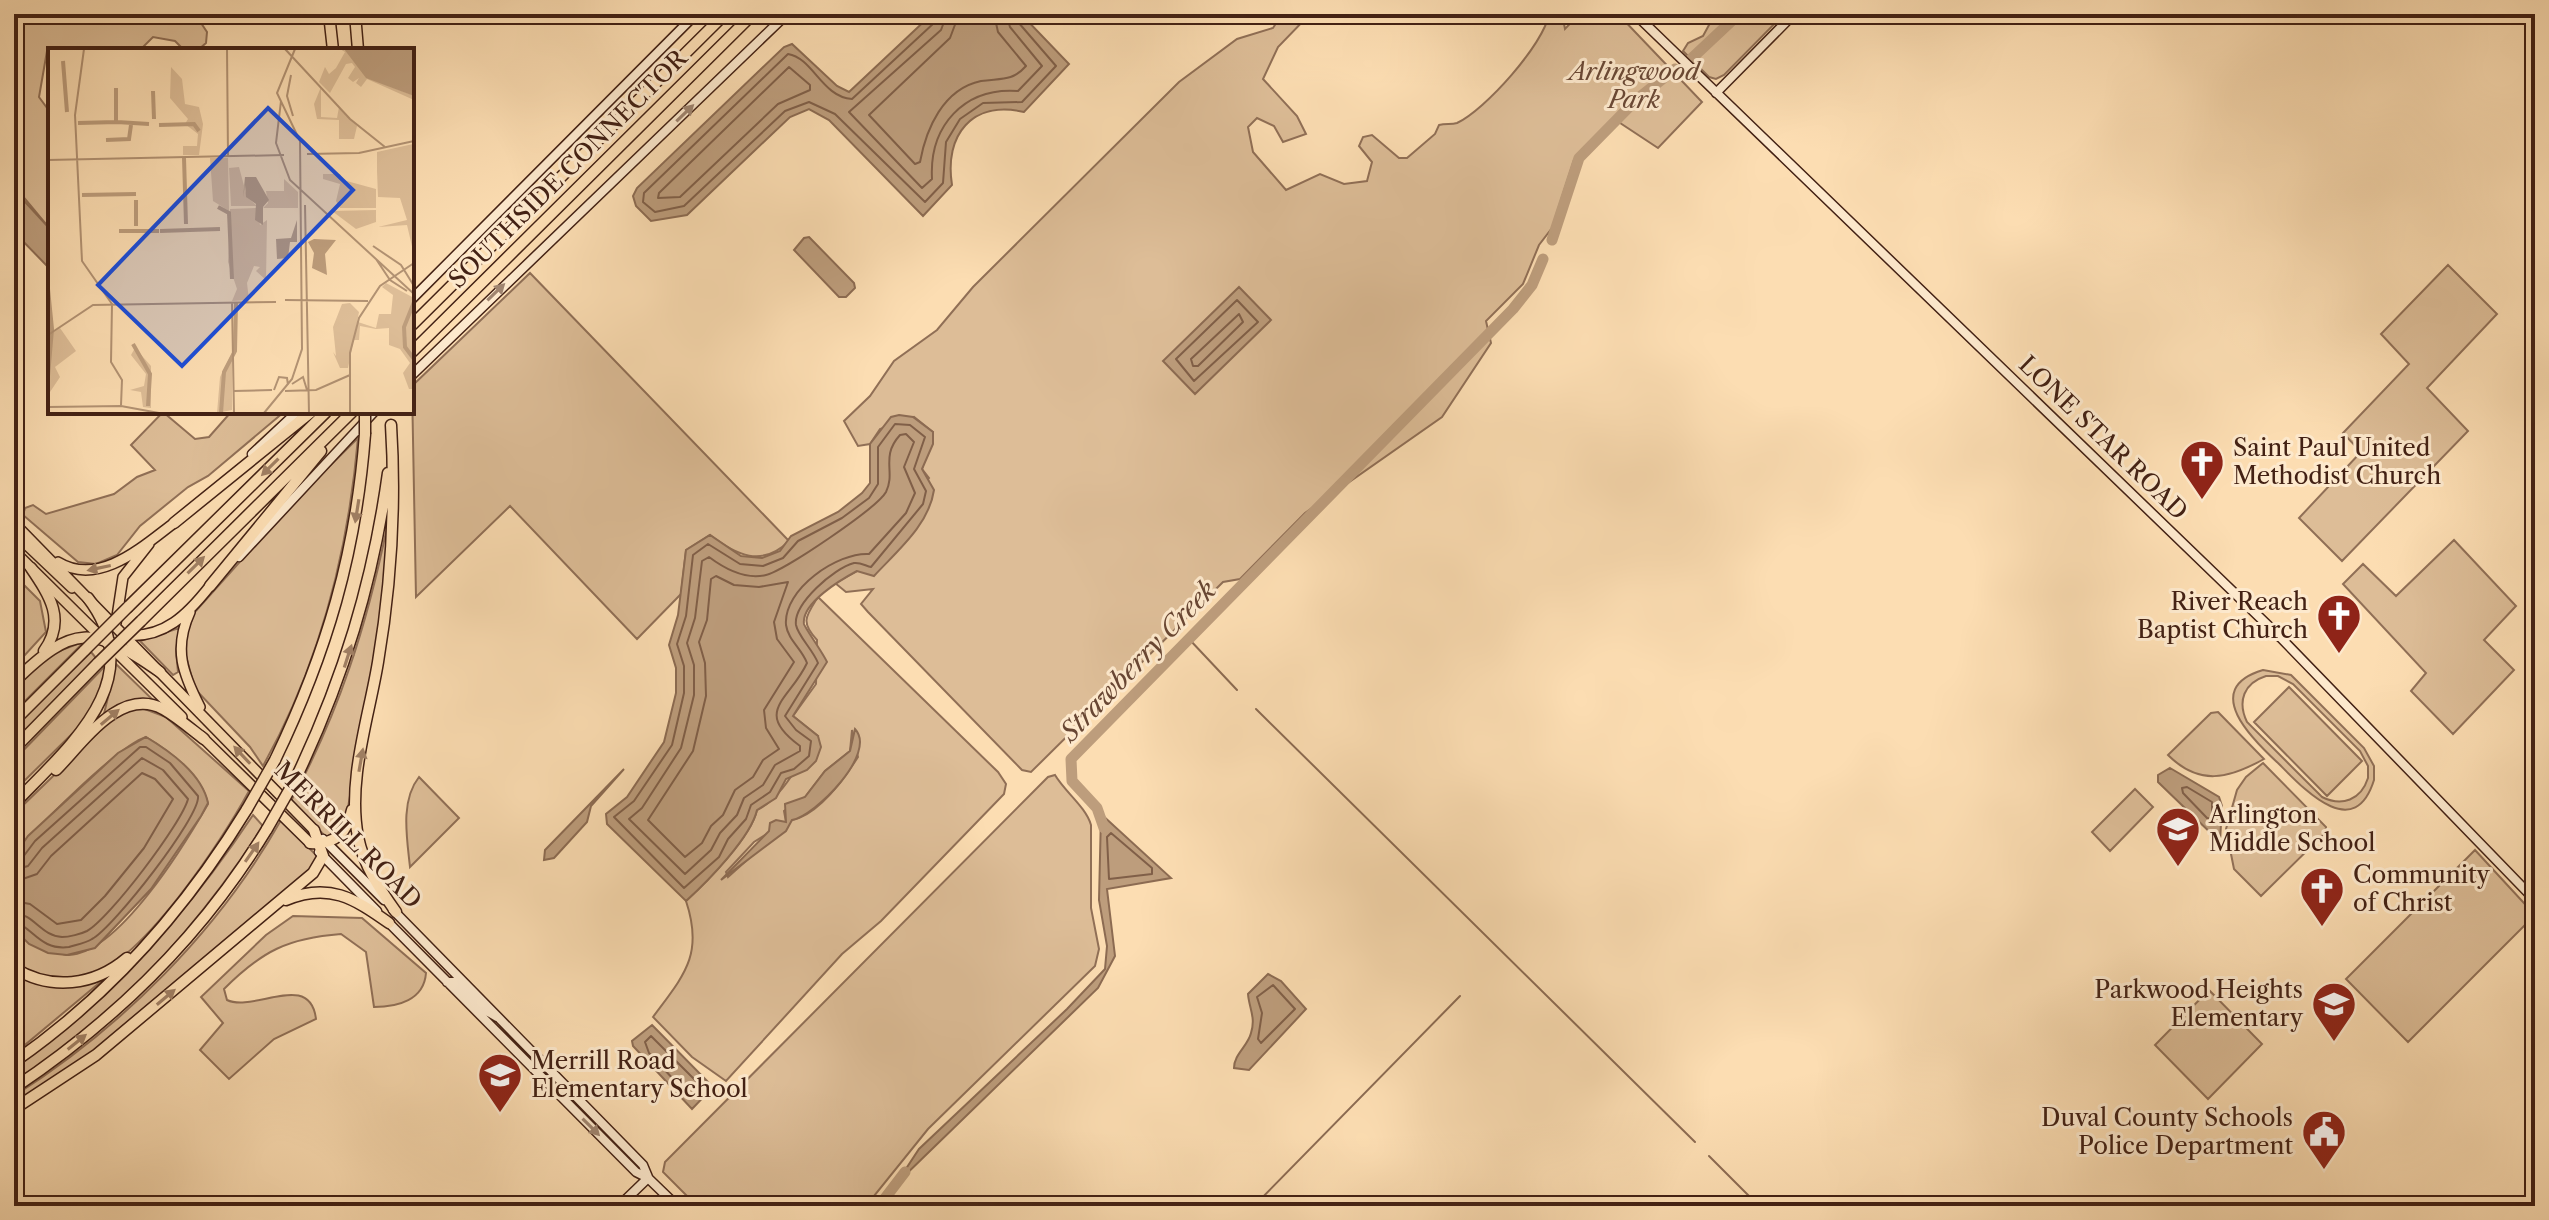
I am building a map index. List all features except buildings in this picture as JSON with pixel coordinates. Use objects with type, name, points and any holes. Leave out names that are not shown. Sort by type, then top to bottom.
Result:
[{"type":"highway","points":[[329,14],[333,48]]},
{"type":"highway","points":[[355,14],[358,48]]},
{"type":"highway","points":[[612,127],[717,14]]},
{"type":"highway","name":"SOUTHSIDE CONNECTOR","points":[[414,323],[725,14]]},
{"type":"highway","name":"SOUTHSIDE CONNECTOR","points":[[414,350],[753,14]]},
{"type":"highway","points":[[174,523],[309,414]]},
{"type":"highway","points":[[14,721],[324,414]]},
{"type":"highway","points":[[14,749],[350,414]]},
{"type":"highway","points":[[14,1062],[92,1000],[153,936],[206,871],[275,760],[330,631],[356,522],[365,414]]},
{"type":"highway","points":[[14,1088],[105,1020],[163,965],[205,917],[267,829],[295,780],[333,697],[364,605],[379,538],[392,414]]},
{"type":"highway","points":[[320,844],[347,828],[385,621],[394,470],[391,425]]},
{"type":"highway","points":[[210,586],[323,448],[335,429]]},
{"type":"highway","points":[[14,682],[41,656],[53,636],[55,612],[31,568]]},
{"type":"highway","points":[[88,598],[113,637],[160,672]]},
{"type":"highway","points":[[41,656],[71,640],[113,637]]},
{"type":"highway","points":[[14,807],[94,716],[108,684],[113,637]]},
{"type":"highway","points":[[14,807],[112,715],[125,707],[154,705],[204,739]]},
{"type":"highway","points":[[14,797],[94,716]]},
{"type":"highway","points":[[356,791],[356,821],[362,852],[371,877],[396,912]]},
{"type":"highway","points":[[14,1109],[96,1055],[313,873],[323,856],[314,830]]},
{"type":"highway","points":[[280,902],[312,891],[327,890],[353,898],[392,926]]},
{"type":"highway","points":[[14,968],[56,983],[91,979],[123,962],[153,936]]},
{"type":"main road","points":[[14,523],[88,598]]},
{"type":"main road","points":[[39,549],[62,565],[98,570],[112,565],[174,523]]},
{"type":"main road","points":[[14,533],[62,581],[88,598]]},
{"type":"main road","points":[[157,536],[123,577],[115,609],[113,637],[157,632],[191,609],[210,586]]},
{"type":"main road","name":"MERRILL ROAD","points":[[14,551],[66,603],[113,637],[135,672],[320,844]]},
{"type":"main road","points":[[191,609],[182,631],[180,660],[183,675],[205,718]]},
{"type":"main road","name":"MERRILL ROAD","points":[[160,672],[314,830]]},
{"type":"street","points":[[414,297],[696,14]]},
{"type":"street","name":"SOUTHSIDE CONNECTOR","points":[[414,373],[787,14]]},
{"type":"street","name":"LONE STAR ROAD","points":[[1635,14],[2281,638],[2535,900]]},
{"type":"street","points":[[1716,93],[1794,14]]},
{"type":"street","points":[[174,523],[295,414]]},
{"type":"street","points":[[210,586],[372,414]]},
{"type":"street","name":"MERRILL ROAD","points":[[320,844],[396,912],[502,1018],[643,1165],[648,1178]]},
{"type":"street","name":"MERRILL ROAD","points":[[323,856],[636,1172],[648,1178],[677,1206]]},
{"type":"street","points":[[392,926],[403,931],[441,969],[456,974]]},
{"type":"street","points":[[447,982],[457,982],[491,1015],[502,1018]]},
{"type":"street","points":[[503,1039],[515,1043],[561,1090],[569,1088]]},
{"type":"street","points":[[619,1206],[648,1178]]},
{"type":"green space","points":[[14,14],[195,14],[207,32],[206,43],[200,48],[182,48],[175,41],[153,37],[142,48],[48,48],[39,97],[48,109],[48,227],[21,194],[14,194]]},
{"type":"green space","name":"Arlingwood Park","points":[[1282,14],[1310,14],[1278,47],[1263,79],[1297,116],[1306,134],[1283,142],[1274,126],[1257,118],[1248,127],[1253,152],[1286,190],[1320,174],[1344,184],[1367,181],[1372,162],[1359,146],[1363,137],[1372,135],[1399,158],[1407,158],[1435,134],[1439,125],[1457,123],[1469,116],[1497,91],[1536,42],[1549,14],[1562,14],[1565,29],[1579,14],[1618,14],[1702,102],[1658,148],[1614,119],[1574,160],[1552,228],[1539,245],[1523,284],[1486,321],[1491,343],[1442,417],[1305,513],[1240,579],[1223,582],[1031,772],[1022,770],[861,604],[873,589],[846,592],[835,583],[857,571],[929,478],[922,469],[933,432],[914,417],[880,429],[870,444],[858,446],[844,421],[870,396],[894,361],[937,330],[973,287],[1179,82],[1237,39],[1273,28]]},
{"type":"green space","points":[[1715,14],[1784,14],[1724,75],[1716,79],[1709,77],[1683,51],[1688,43],[1703,36]]},
{"type":"green space","points":[[2448,265],[2497,314],[2427,388],[2468,431],[2342,561],[2299,518],[2361,452],[2343,433],[2409,364],[2381,334]]},
{"type":"green space","points":[[530,273],[789,541],[769,554],[749,556],[710,535],[686,550],[681,594],[637,639],[510,506],[416,597],[414,384]]},
{"type":"green space","points":[[161,414],[165,414],[195,439],[209,437],[229,414],[282,414],[208,476],[188,487],[140,526],[117,555],[96,564],[78,562],[23,515],[25,508],[33,505],[46,514],[114,494],[137,477],[155,470],[131,445]]},
{"type":"green space","points":[[358,438],[347,524],[328,607],[300,688],[263,766],[250,747],[195,689],[183,645],[194,613],[295,500]]},
{"type":"green space","points":[[387,527],[384,598],[345,825],[326,837],[291,801],[323,735],[350,668]]},
{"type":"green space","points":[[2454,540],[2516,606],[2484,640],[2514,670],[2453,734],[2411,691],[2426,673],[2343,584],[2363,564],[2396,596]]},
{"type":"green space","points":[[14,575],[40,601],[46,632],[14,667]]},
{"type":"green space","points":[[818,597],[998,772],[1006,784],[1004,794],[881,921],[842,954],[726,1081],[692,1057],[653,1017],[682,976],[692,950],[693,936],[686,901],[738,845],[757,810],[783,788],[818,736],[793,716],[816,684],[817,640],[808,628],[807,619]],"holes":[[[852,730],[858,757],[821,804],[792,820],[728,877],[726,872],[754,842],[786,822],[784,811],[805,797],[825,771],[850,751]]]},
{"type":"green space","points":[[179,628],[176,651],[178,672],[173,675],[140,641]]},
{"type":"green space","points":[[85,641],[14,712],[14,689],[49,655]]},
{"type":"green space","points":[[91,652],[96,658],[14,742],[14,728]]},
{"type":"green space","points":[[107,664],[98,701],[77,729],[14,791],[14,760]]},
{"type":"green space","points":[[116,664],[153,700],[103,718]]},
{"type":"green space","points":[[2263,670],[2291,675],[2364,748],[2374,766],[2374,780],[2365,799],[2354,808],[2341,809],[2328,805],[2301,786],[2257,742],[2238,716],[2233,702],[2235,689],[2244,679]],"holes":[[[2278,676],[2293,684],[2360,751],[2368,766],[2368,778],[2361,792],[2350,800],[2322,797],[2247,722],[2243,700],[2248,688],[2258,679]]]},
{"type":"green space","points":[[2289,687],[2362,761],[2327,796],[2254,722]]},
{"type":"green space","points":[[142,708],[166,717],[249,791],[178,898],[130,950],[107,968],[85,978],[67,980],[14,964],[14,926],[18,933],[50,950],[69,955],[88,950],[109,936],[149,894],[208,804],[205,793],[192,774],[175,757],[146,737],[97,772],[57,809],[14,856],[14,814],[109,722],[122,712]]},
{"type":"green space","points":[[2218,712],[2264,759],[2238,771],[2214,776],[2191,772],[2168,755],[2211,713]]},
{"type":"green space","points":[[2263,763],[2326,827],[2325,833],[2261,896],[2234,869],[2226,829],[2237,790],[2246,777]]},
{"type":"green space","points":[[1055,775],[1085,812],[1091,825],[1091,908],[1099,949],[1095,966],[928,1129],[866,1206],[697,1206],[663,1172],[665,1162],[1048,777]]},
{"type":"green space","points":[[419,777],[459,818],[410,867],[407,808]]},
{"type":"green space","points":[[2135,789],[2153,807],[2110,851],[2092,832]]},
{"type":"green space","points":[[253,815],[263,826],[227,879],[166,953],[98,1021],[14,1083],[14,1068],[83,1014],[146,953],[202,886]]},
{"type":"green space","points":[[281,820],[318,857],[316,867],[94,1054],[14,1107],[14,1096],[92,1040],[164,974],[228,901]]},
{"type":"green space","points":[[2475,850],[2535,915],[2408,1042],[2346,979]]},
{"type":"green space","points":[[293,916],[362,918],[426,973],[424,982],[415,996],[408,1000],[374,1007],[366,952],[341,934],[306,939],[277,949],[251,965],[224,989],[227,1000],[238,1003],[279,996],[303,997],[312,1005],[316,1019],[274,1039],[229,1079],[200,1050],[223,1023],[201,997],[266,935]]},
{"type":"green space","points":[[14,972],[80,986],[104,979],[14,1054]]},
{"type":"green space","points":[[2209,990],[2262,1044],[2208,1099],[2155,1045]]},
{"type":"water","points":[[932,14],[1021,14],[1069,64],[1024,112],[990,111],[966,125],[953,151],[952,185],[923,216],[829,120],[809,109],[790,117],[687,215],[651,221],[636,206],[633,196],[637,188],[784,47],[792,44],[837,86],[849,92]]},
{"type":"water","points":[[16,192],[48,227],[48,267],[14,232]]},
{"type":"water","points":[[809,237],[854,283],[855,288],[846,297],[839,297],[794,250],[804,238]]},
{"type":"water","points":[[1239,287],[1271,320],[1195,394],[1163,361]]},
{"type":"water","points":[[891,417],[913,417],[933,432],[933,444],[922,469],[934,490],[926,515],[911,537],[874,576],[857,571],[824,593],[809,608],[804,624],[827,662],[793,716],[818,736],[821,747],[816,761],[807,770],[786,779],[776,798],[757,810],[738,845],[686,901],[607,824],[606,814],[627,797],[664,742],[676,693],[676,668],[669,645],[678,615],[686,550],[710,535],[741,556],[762,558],[780,551],[791,536],[838,512],[862,493],[870,483],[870,444]]},
{"type":"water","points":[[855,729],[860,740],[858,753],[841,782],[815,807],[792,820],[786,831],[721,880],[769,831],[770,823],[776,820],[786,822],[785,804],[805,797],[825,771],[850,751]]},
{"type":"water","points":[[146,737],[175,757],[199,783],[208,803],[201,816],[151,889],[95,948],[67,955],[48,953],[29,944],[14,926],[14,856],[28,836],[118,753]]},
{"type":"water","points":[[2170,768],[2219,797],[2222,806],[2220,842],[2158,782],[2158,775]]},
{"type":"water","points":[[624,769],[591,806],[587,822],[554,858],[544,860],[545,850]]},
{"type":"water","points":[[1101,814],[1171,878],[1107,889],[1115,956],[1098,988],[896,1184],[919,1149],[1105,969],[1107,946],[1099,900]]},
{"type":"water","points":[[1268,974],[1281,981],[1306,1009],[1249,1070],[1234,1068],[1252,1027],[1248,994]]},
{"type":"water","points":[[652,1025],[713,1087],[692,1109],[633,1046],[632,1041]]},
{"type":"waterway","name":"Strawberry Creek","points":[[1691,59],[1739,14]]},
{"type":"waterway","name":"Strawberry Creek","points":[[1552,240],[1579,158],[1636,100],[1675,69]]},
{"type":"waterway","name":"Strawberry Creek","points":[[1104,828],[1097,808],[1072,781],[1071,759],[1513,309],[1532,285],[1543,259]]},
{"type":"waterway","points":[[1189,639],[1237,690]]},
{"type":"waterway","points":[[1256,709],[1695,1142]]},
{"type":"waterway","points":[[1254,1206],[1460,996]]},
{"type":"waterway","points":[[1709,1156],[1759,1206]]},
{"type":"waterway","name":"Strawberry Creek","points":[[879,1206],[905,1172]]},
{"type":"place","name":"Saint Paul United Methodist Church","points":[[2202,501]]},
{"type":"place","name":"River Reach Baptist Church","points":[[2339,655]]},
{"type":"place","name":"Arlington Middle School","points":[[2178,868]]},
{"type":"place","name":"Community of Christ","points":[[2322,928]]},
{"type":"place","name":"Parkwood Heights Elementary","points":[[2334,1043]]},
{"type":"place","name":"Merrill Road Elementary School","points":[[500,1114]]},
{"type":"place","name":"Duval County Schools Police Department","points":[[2324,1171]]}]
